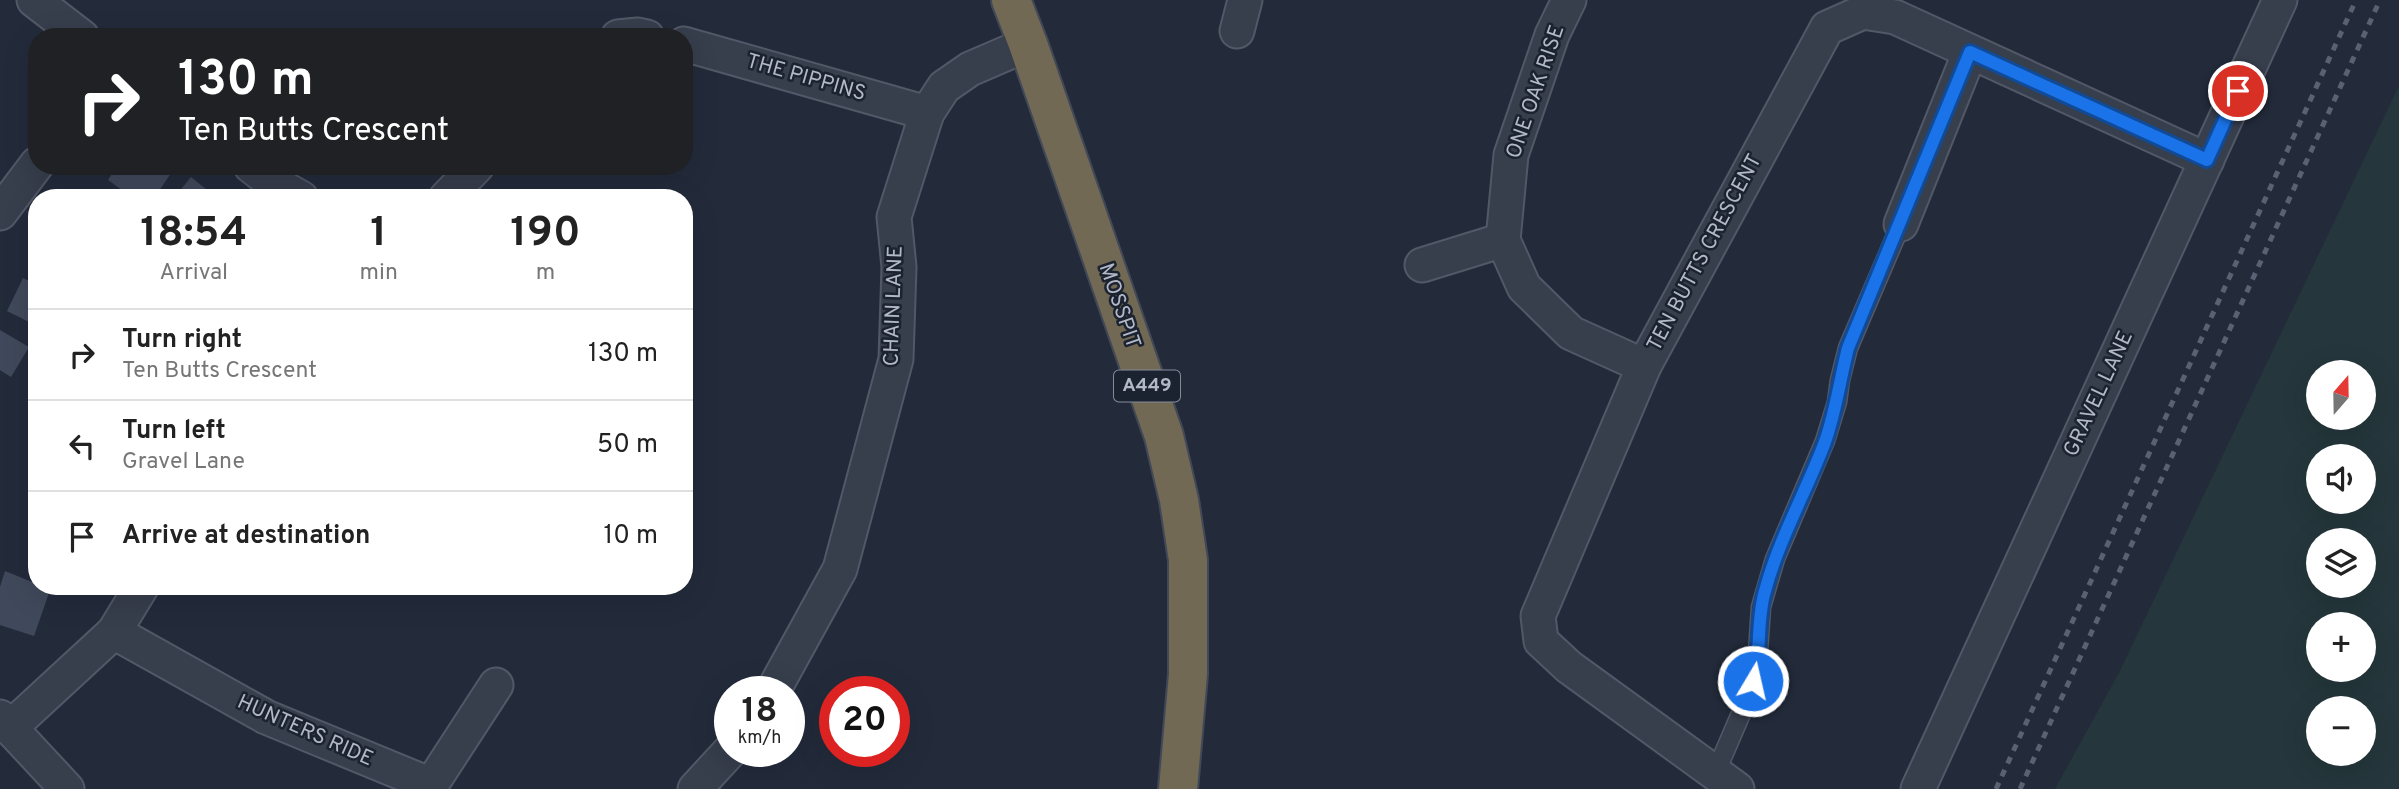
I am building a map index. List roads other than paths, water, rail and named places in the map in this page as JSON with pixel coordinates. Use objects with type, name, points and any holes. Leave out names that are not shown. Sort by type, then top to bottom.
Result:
[{"type":"highway","name":"MOSSPIT","points":[[1011,0],[1164,436],[1180,500],[1188,561],[1188,674],[1178,789]]},
{"type":"street","points":[[34,0],[70,28]]},
{"type":"street","name":"ONE OAK RISE","points":[[1569,0],[1552,35],[1511,155],[1503,240],[1524,287],[1571,333],[1644,366]]},
{"type":"street","name":"GRAVEL LANE","points":[[1918,789],[2280,0]]},
{"type":"street","name":"TEN BUTTS CRESCENT","points":[[1726,781],[1569,667],[1541,641],[1538,616],[1644,366],[1827,28],[1863,12],[1895,17],[2207,160]]},
{"type":"street","name":"CHAIN LANE","points":[[781,676],[840,569],[896,359],[899,267],[894,217],[927,113],[944,88],[970,69],[1028,44]]},
{"type":"street","name":"THE PIPPINS","points":[[693,47],[927,113]]},
{"type":"street","points":[[1901,224],[1970,52]]},
{"type":"street","points":[[0,213],[29,175]]},
{"type":"street","points":[[263,175],[285,189]]},
{"type":"street","points":[[455,189],[468,175]]},
{"type":"street","points":[[1422,265],[1503,240]]},
{"type":"street","points":[[67,789],[5,722],[114,632],[137,595]]},
{"type":"street","name":"HUNTERS RIDE","points":[[114,632],[266,717],[431,785],[496,685]]},
{"type":"street","points":[[695,789],[715,767]]},
{"type":"lane","points":[[1726,781],[1757,667],[1761,607],[1775,559],[1825,441],[1837,402],[1848,348],[1901,224]]},
{"type":"railway","points":[[1996,789],[2356,0]]},
{"type":"railway","points":[[2020,789],[2380,0]]}]
